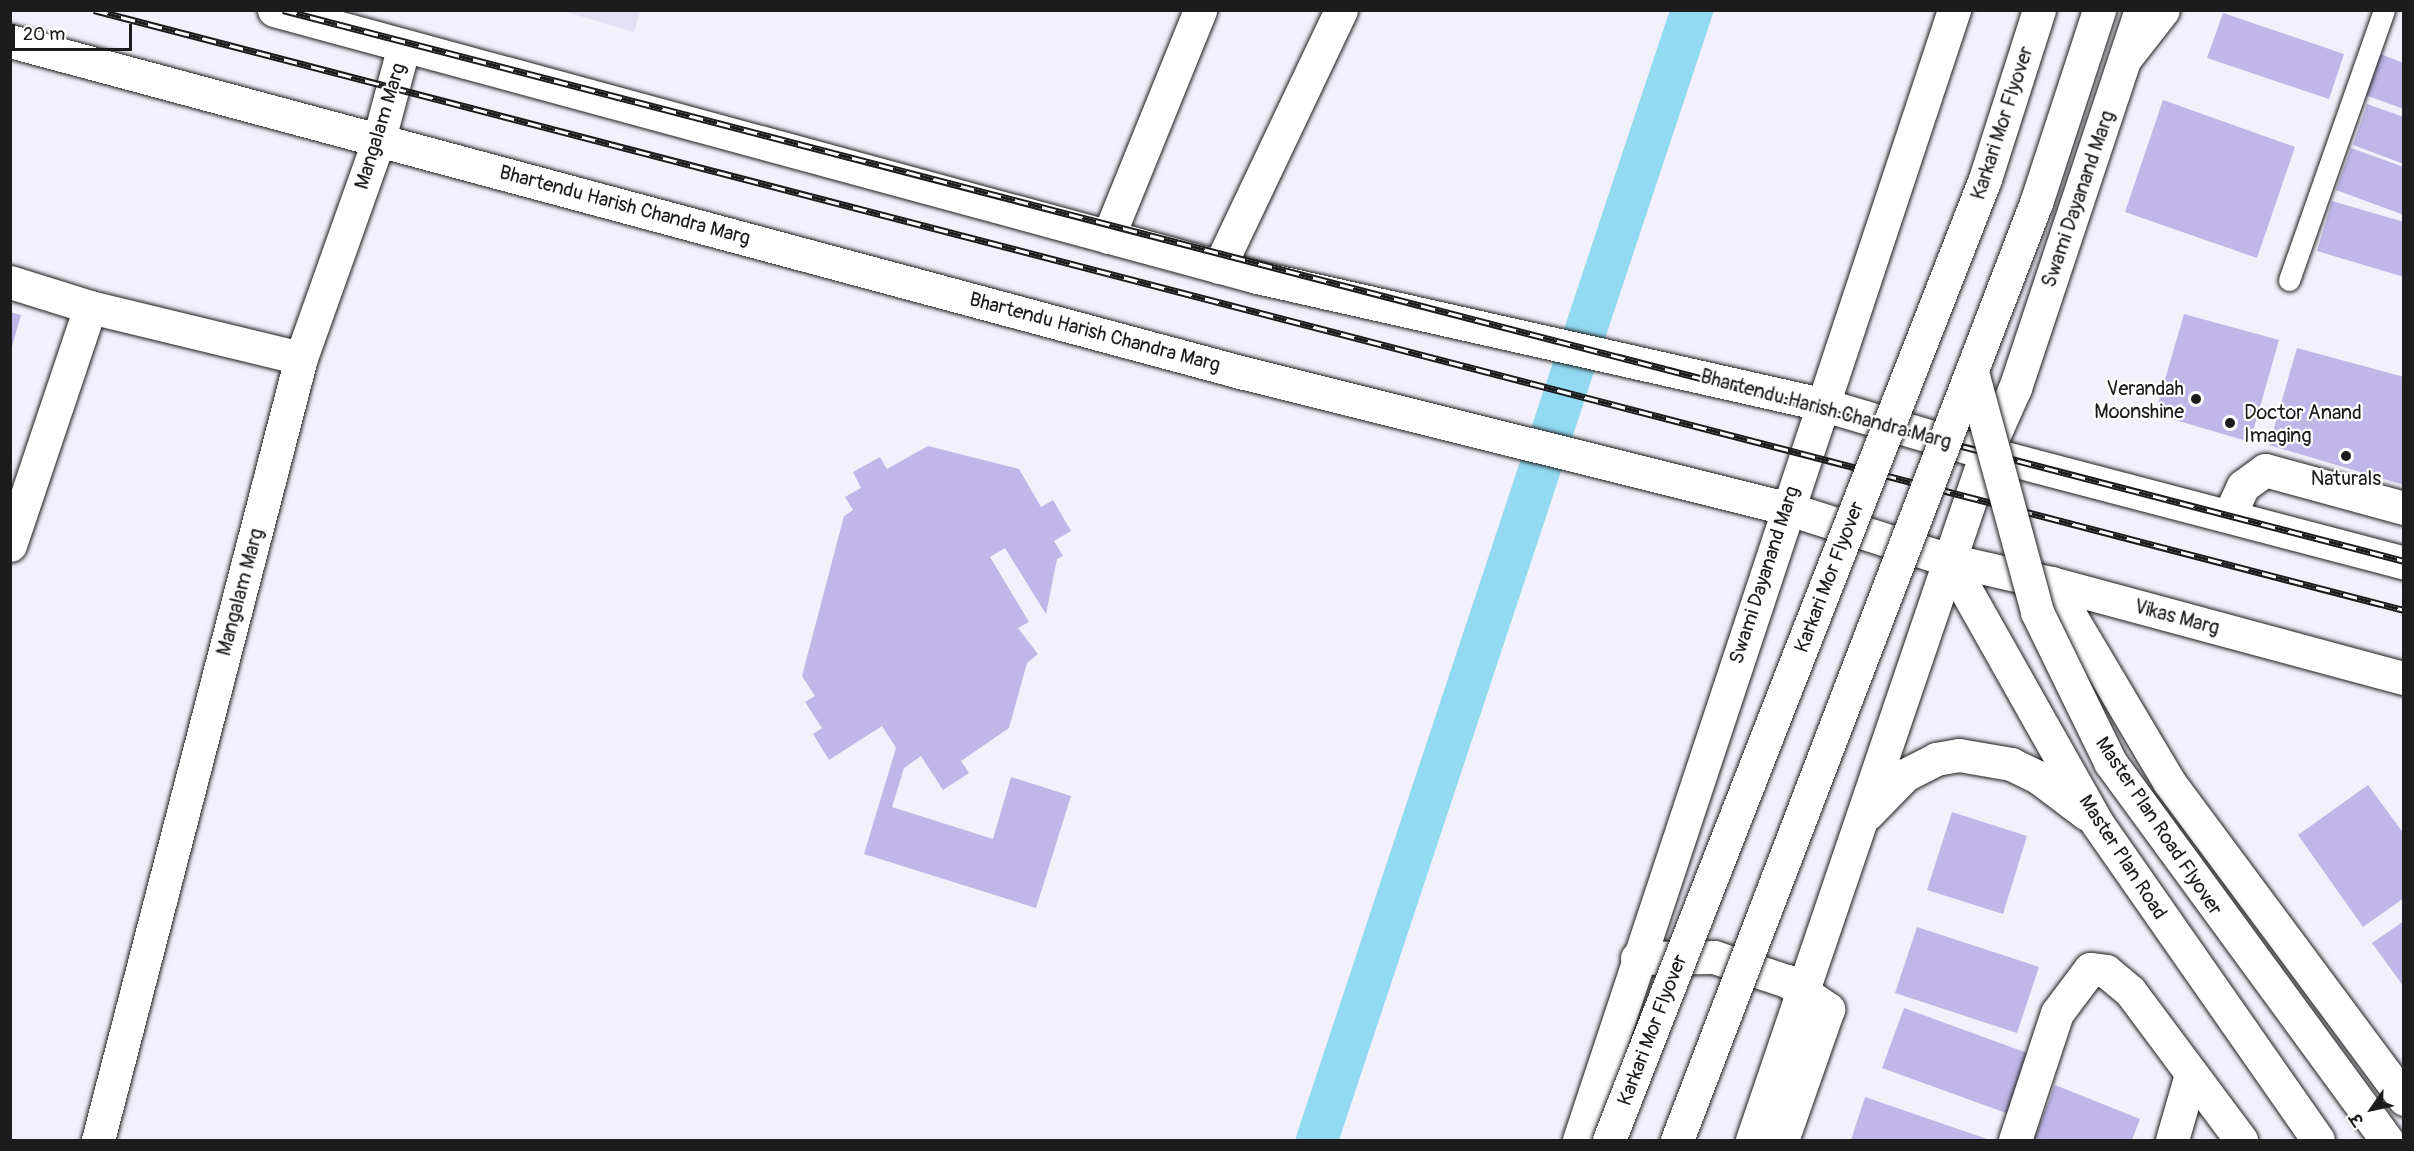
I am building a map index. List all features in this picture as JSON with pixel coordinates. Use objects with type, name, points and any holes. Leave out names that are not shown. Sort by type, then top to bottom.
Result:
[{"type":"main road","points":[[274,10],[403,49],[1219,267],[1341,10]]},
{"type":"main road","points":[[1108,237],[1200,10]]},
{"type":"main road","name":"Swami Dayanand Marg","points":[[1579,1140],[1786,508],[1954,10]]},
{"type":"main road","name":"Karkari Mor Flyover","points":[[1609,1140],[1985,179],[2039,10]]},
{"type":"main road","points":[[1677,1140],[2036,203],[2098,10]]},
{"type":"main road","name":"Swami Dayanand Marg","points":[[1949,560],[1986,453],[2015,388],[2141,10]]},
{"type":"main road","points":[[2126,58],[2163,10]]},
{"type":"main road","name":"Bhartendu Harish Chandra Marg","points":[[10,41],[1240,372],[1638,469],[1786,508]]},
{"type":"main road","name":"Mangalam Marg","points":[[98,1140],[301,358],[379,139],[403,49]]},
{"type":"main road","name":"Bhartendu Harish Chandra Marg","points":[[1219,267],[1821,404],[1986,453]]},
{"type":"main road","points":[[10,282],[90,307],[301,358]]},
{"type":"main road","points":[[10,544],[90,307]]},
{"type":"main road","name":"Master Plan Road Flyover","points":[[1972,372],[2037,612],[2110,762],[2386,1140]]},
{"type":"main road","points":[[1986,453],[2403,563]]},
{"type":"main road","points":[[2229,516],[2243,486],[2265,470],[2403,508]]},
{"type":"main road","points":[[1752,1140],[1949,560],[1786,508]]},
{"type":"main road","name":"Vikas Marg","points":[[1949,560],[2051,583],[2403,678]]},
{"type":"main road","name":"Master Plan Road","points":[[1949,560],[2097,823],[2318,1140]]},
{"type":"main road","points":[[2051,583],[2169,782],[2403,1099]]},
{"type":"main road","points":[[1858,824],[1905,775],[1936,759],[1959,755],[2010,764],[2038,777],[2097,823],[2169,782]]},
{"type":"main road","points":[[1637,958],[1714,957],[1762,971],[1802,991],[1828,1009],[1782,1140]]},
{"type":"main road","points":[[2015,1140],[2056,1013],[2090,969],[2106,971],[2130,991],[2241,1140]]},
{"type":"main road","points":[[2172,1140],[2190,1074]]},
{"type":"lane","points":[[2289,280],[2384,10]]},
{"type":"shaded area","points":[[563,11],[640,11],[634,32]]},
{"type":"building","points":[[2223,13],[2344,54],[2329,99],[2207,58]]},
{"type":"building","points":[[2380,54],[2404,63],[2404,109],[2365,95]]},
{"type":"building","points":[[2163,100],[2295,147],[2257,258],[2125,212]]},
{"type":"building","points":[[2367,104],[2404,117],[2404,164],[2353,145]]},
{"type":"building","points":[[2351,148],[2404,167],[2404,215],[2336,190]]},
{"type":"building","points":[[2332,201],[2404,222],[2404,277],[2317,251]]},
{"type":"building","points":[[10,312],[21,315],[11,350],[10,350]]},
{"type":"building","points":[[2184,314],[2279,340],[2250,442],[2155,414]]},
{"type":"building","points":[[2297,348],[2404,377],[2404,485],[2269,445]]},
{"type":"building","points":[[928,446],[1019,469],[1041,507],[1053,500],[1071,531],[1054,541],[1063,556],[1057,559],[1046,614],[1005,548],[990,557],[1029,622],[1018,628],[1038,654],[1027,663],[1009,728],[961,761],[969,773],[943,790],[921,756],[904,768],[892,807],[993,839],[1011,777],[1071,796],[1036,908],[864,854],[896,748],[882,726],[829,760],[813,734],[822,728],[805,702],[815,696],[802,676],[844,516],[853,510],[845,497],[861,488],[853,472],[880,457],[887,469]]},
{"type":"building","points":[[2368,785],[2404,834],[2404,898],[2363,927],[2298,835]]},
{"type":"building","points":[[1952,812],[2027,836],[2003,914],[1927,890]]},
{"type":"building","points":[[2404,921],[2404,987],[2372,943]]},
{"type":"building","points":[[1917,927],[2039,967],[2017,1033],[1895,993]]},
{"type":"building","points":[[1904,1008],[2030,1054],[2009,1114],[1882,1068]]},
{"type":"building","points":[[2055,1085],[2140,1119],[2132,1140],[2034,1140]]},
{"type":"building","points":[[1865,1097],[1990,1140],[1851,1140]]},
{"type":"waterway","points":[[1317,1140],[1692,10]]},
{"type":"railway","points":[[94,10],[2404,610]]},
{"type":"railway","points":[[283,10],[2404,561]]},
{"type":"place","name":"Verandah Moonshine","points":[[2196,399]]},
{"type":"place","name":"Doctor Anand Imaging","points":[[2230,423]]},
{"type":"place","name":"Naturals","points":[[2346,456]]}]
